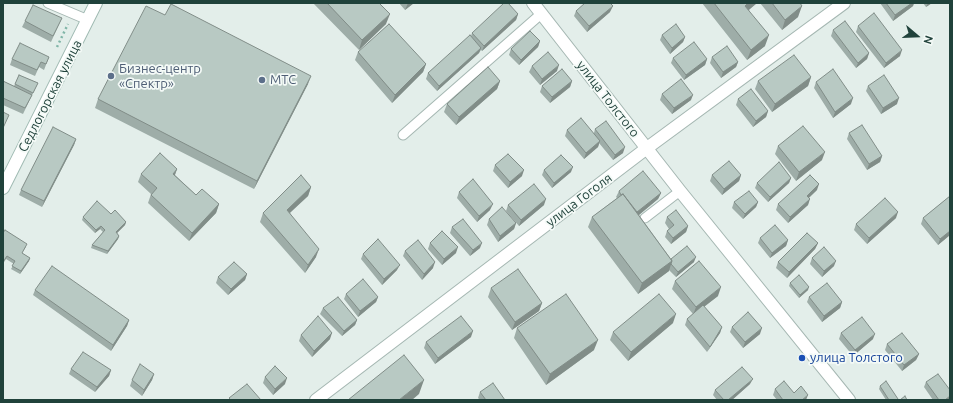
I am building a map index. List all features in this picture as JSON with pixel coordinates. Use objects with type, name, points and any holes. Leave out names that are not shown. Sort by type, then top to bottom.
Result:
[{"type":"street","name":"Седлогорская улица","points":[[3,188],[96,3]]},
{"type":"street","name":"улица Толстого","points":[[533,3],[680,191],[849,400]]},
{"type":"street","name":"улица Гоголя","points":[[316,400],[647,148],[844,3]]},
{"type":"lane","points":[[48,3],[88,20]]},
{"type":"lane","points":[[403,135],[541,14]]},
{"type":"lane","points":[[645,218],[680,191]]},
{"type":"building","points":[[327,3],[379,3],[390,14],[362,40]]},
{"type":"building","points":[[504,3],[508,3],[518,14],[484,46],[472,33]]},
{"type":"building","points":[[585,3],[610,3],[613,6],[589,26],[576,11]]},
{"type":"building","points":[[714,3],[748,3],[745,6],[769,35],[751,50]]},
{"type":"building","points":[[772,3],[800,3],[802,6],[785,20]]},
{"type":"building","points":[[886,3],[912,3],[895,15]]},
{"type":"building","points":[[171,4],[311,76],[257,181],[98,99],[146,6],[165,15]]},
{"type":"building","points":[[33,5],[62,18],[53,36],[25,21]]},
{"type":"building","points":[[874,13],[902,50],[886,63],[858,26]]},
{"type":"building","points":[[845,21],[869,53],[858,63],[833,30]]},
{"type":"building","points":[[389,24],[426,64],[395,95],[358,52]]},
{"type":"building","points":[[676,24],[685,37],[672,48],[662,35]]},
{"type":"building","points":[[530,31],[540,41],[521,60],[511,49]]},
{"type":"building","points":[[470,35],[481,48],[439,86],[428,73]]},
{"type":"building","points":[[694,42],[707,59],[686,75],[673,58]]},
{"type":"building","points":[[20,43],[49,57],[46,64],[41,62],[37,70],[12,59]]},
{"type":"building","points":[[727,46],[738,62],[723,72],[712,57]]},
{"type":"building","points":[[548,52],[559,65],[542,79],[532,66]]},
{"type":"building","points":[[794,55],[811,77],[775,104],[758,81]]},
{"type":"building","points":[[488,67],[500,81],[459,117],[447,104]]},
{"type":"building","points":[[562,69],[572,81],[552,97],[542,86]]},
{"type":"building","points":[[833,69],[853,98],[835,112],[816,82]]},
{"type":"building","points":[[19,75],[38,83],[33,93],[15,84]]},
{"type":"building","points":[[884,75],[899,98],[883,108],[868,86]]},
{"type":"building","points":[[681,79],[693,95],[674,108],[662,94]]},
{"type":"building","points":[[3,81],[32,95],[25,108],[3,98]]},
{"type":"building","points":[[751,89],[768,111],[756,121],[738,99]]},
{"type":"building","points":[[3,112],[9,115],[3,128]]},
{"type":"building","points":[[581,118],[600,141],[586,153],[567,130]]},
{"type":"building","points":[[606,121],[625,147],[615,155],[595,129]]},
{"type":"building","points":[[862,125],[882,156],[869,164],[849,133]]},
{"type":"building","points":[[803,126],[825,152],[799,172],[778,146]]},
{"type":"building","points":[[53,127],[76,139],[44,201],[21,190]]},
{"type":"building","points":[[160,153],[177,169],[173,174],[196,195],[202,189],[219,204],[192,233],[151,195],[157,188],[141,174]]},
{"type":"building","points":[[508,154],[524,170],[510,182],[495,165]]},
{"type":"building","points":[[561,155],[573,167],[554,183],[544,170]]},
{"type":"building","points":[[729,161],[741,175],[724,189],[712,175]]},
{"type":"building","points":[[779,162],[791,178],[770,197],[757,183]]},
{"type":"building","points":[[643,171],[661,193],[637,212],[619,191]]},
{"type":"building","points":[[301,175],[311,187],[287,210],[319,249],[308,265],[263,213]]},
{"type":"building","points":[[810,175],[819,184],[807,196],[810,199],[790,217],[778,204]]},
{"type":"building","points":[[473,179],[493,204],[479,216],[459,192]]},
{"type":"building","points":[[534,184],[546,199],[521,220],[508,205]]},
{"type":"building","points":[[749,191],[758,202],[745,214],[734,202]]},
{"type":"building","points":[[623,194],[672,261],[642,283],[592,217]]},
{"type":"building","points":[[950,196],[950,231],[940,239],[923,218]]},
{"type":"building","points":[[885,198],[898,212],[869,238],[856,224]]},
{"type":"building","points":[[97,201],[111,214],[115,210],[126,222],[116,232],[119,236],[108,251],[92,245],[105,230],[101,226],[96,230],[83,217]]},
{"type":"building","points":[[502,207],[516,223],[500,236],[489,219]]},
{"type":"building","points":[[676,210],[688,226],[673,238],[667,231],[674,225],[667,217]]},
{"type":"building","points":[[463,219],[482,243],[473,250],[452,227]]},
{"type":"building","points":[[775,225],[788,240],[772,253],[760,238]]},
{"type":"building","points":[[5,230],[27,244],[22,253],[30,258],[21,271],[12,266],[15,261],[7,256],[3,262],[3,233]]},
{"type":"building","points":[[442,231],[458,247],[444,259],[430,243]]},
{"type":"building","points":[[807,233],[818,243],[789,272],[778,262]]},
{"type":"building","points":[[378,239],[400,265],[384,279],[363,254]]},
{"type":"building","points":[[418,240],[435,262],[424,274],[405,251]]},
{"type":"building","points":[[687,246],[696,257],[678,272],[671,264],[671,259]]},
{"type":"building","points":[[824,247],[836,261],[824,271],[812,258]]},
{"type":"building","points":[[699,261],[721,287],[696,307],[675,281]]},
{"type":"building","points":[[234,262],[247,274],[231,289],[218,277]]},
{"type":"building","points":[[52,266],[129,320],[113,345],[35,290]]},
{"type":"building","points":[[518,269],[542,303],[515,322],[491,288]]},
{"type":"building","points":[[799,275],[809,287],[800,295],[790,283]]},
{"type":"building","points":[[363,279],[378,297],[360,311],[346,294]]},
{"type":"building","points":[[827,283],[842,302],[824,316],[809,297]]},
{"type":"building","points":[[566,294],[598,340],[550,374],[517,328]]},
{"type":"building","points":[[659,294],[676,314],[631,352],[613,332]]},
{"type":"building","points":[[338,297],[357,320],[344,331],[323,308]]},
{"type":"building","points":[[703,305],[722,327],[710,347],[687,319]]},
{"type":"building","points":[[748,312],[762,328],[745,342],[732,327]]},
{"type":"building","points":[[318,316],[332,333],[314,351],[301,335]]},
{"type":"building","points":[[461,316],[473,331],[438,358],[426,342]]},
{"type":"building","points":[[862,317],[875,334],[855,350],[841,333]]},
{"type":"building","points":[[902,333],[919,354],[904,365],[887,344]]},
{"type":"building","points":[[83,352],[111,370],[97,387],[71,369]]},
{"type":"building","points":[[404,355],[424,380],[399,400],[348,400]]},
{"type":"building","points":[[140,364],[154,374],[144,390],[132,380]]},
{"type":"building","points":[[275,366],[287,378],[275,389],[265,377]]},
{"type":"building","points":[[742,367],[753,379],[728,400],[724,400],[715,390]]},
{"type":"building","points":[[938,374],[950,390],[950,396],[945,400],[939,400],[926,382]]},
{"type":"building","points":[[784,381],[794,393],[801,386],[808,395],[802,400],[783,400],[775,389]]},
{"type":"building","points":[[886,381],[898,399],[897,400],[889,400],[880,386]]},
{"type":"building","points":[[493,383],[505,400],[486,400],[480,392]]},
{"type":"building","points":[[247,384],[261,400],[231,400],[229,398]]},
{"type":"building","points":[[905,396],[907,400],[900,400]]},
{"type":"place","name":"Бизнес-центр «Спектр»","points":[[111,76]]},
{"type":"place","name":"МТС","points":[[262,80]]},
{"type":"place","name":"улица Толстого","points":[[802,358]]}]
